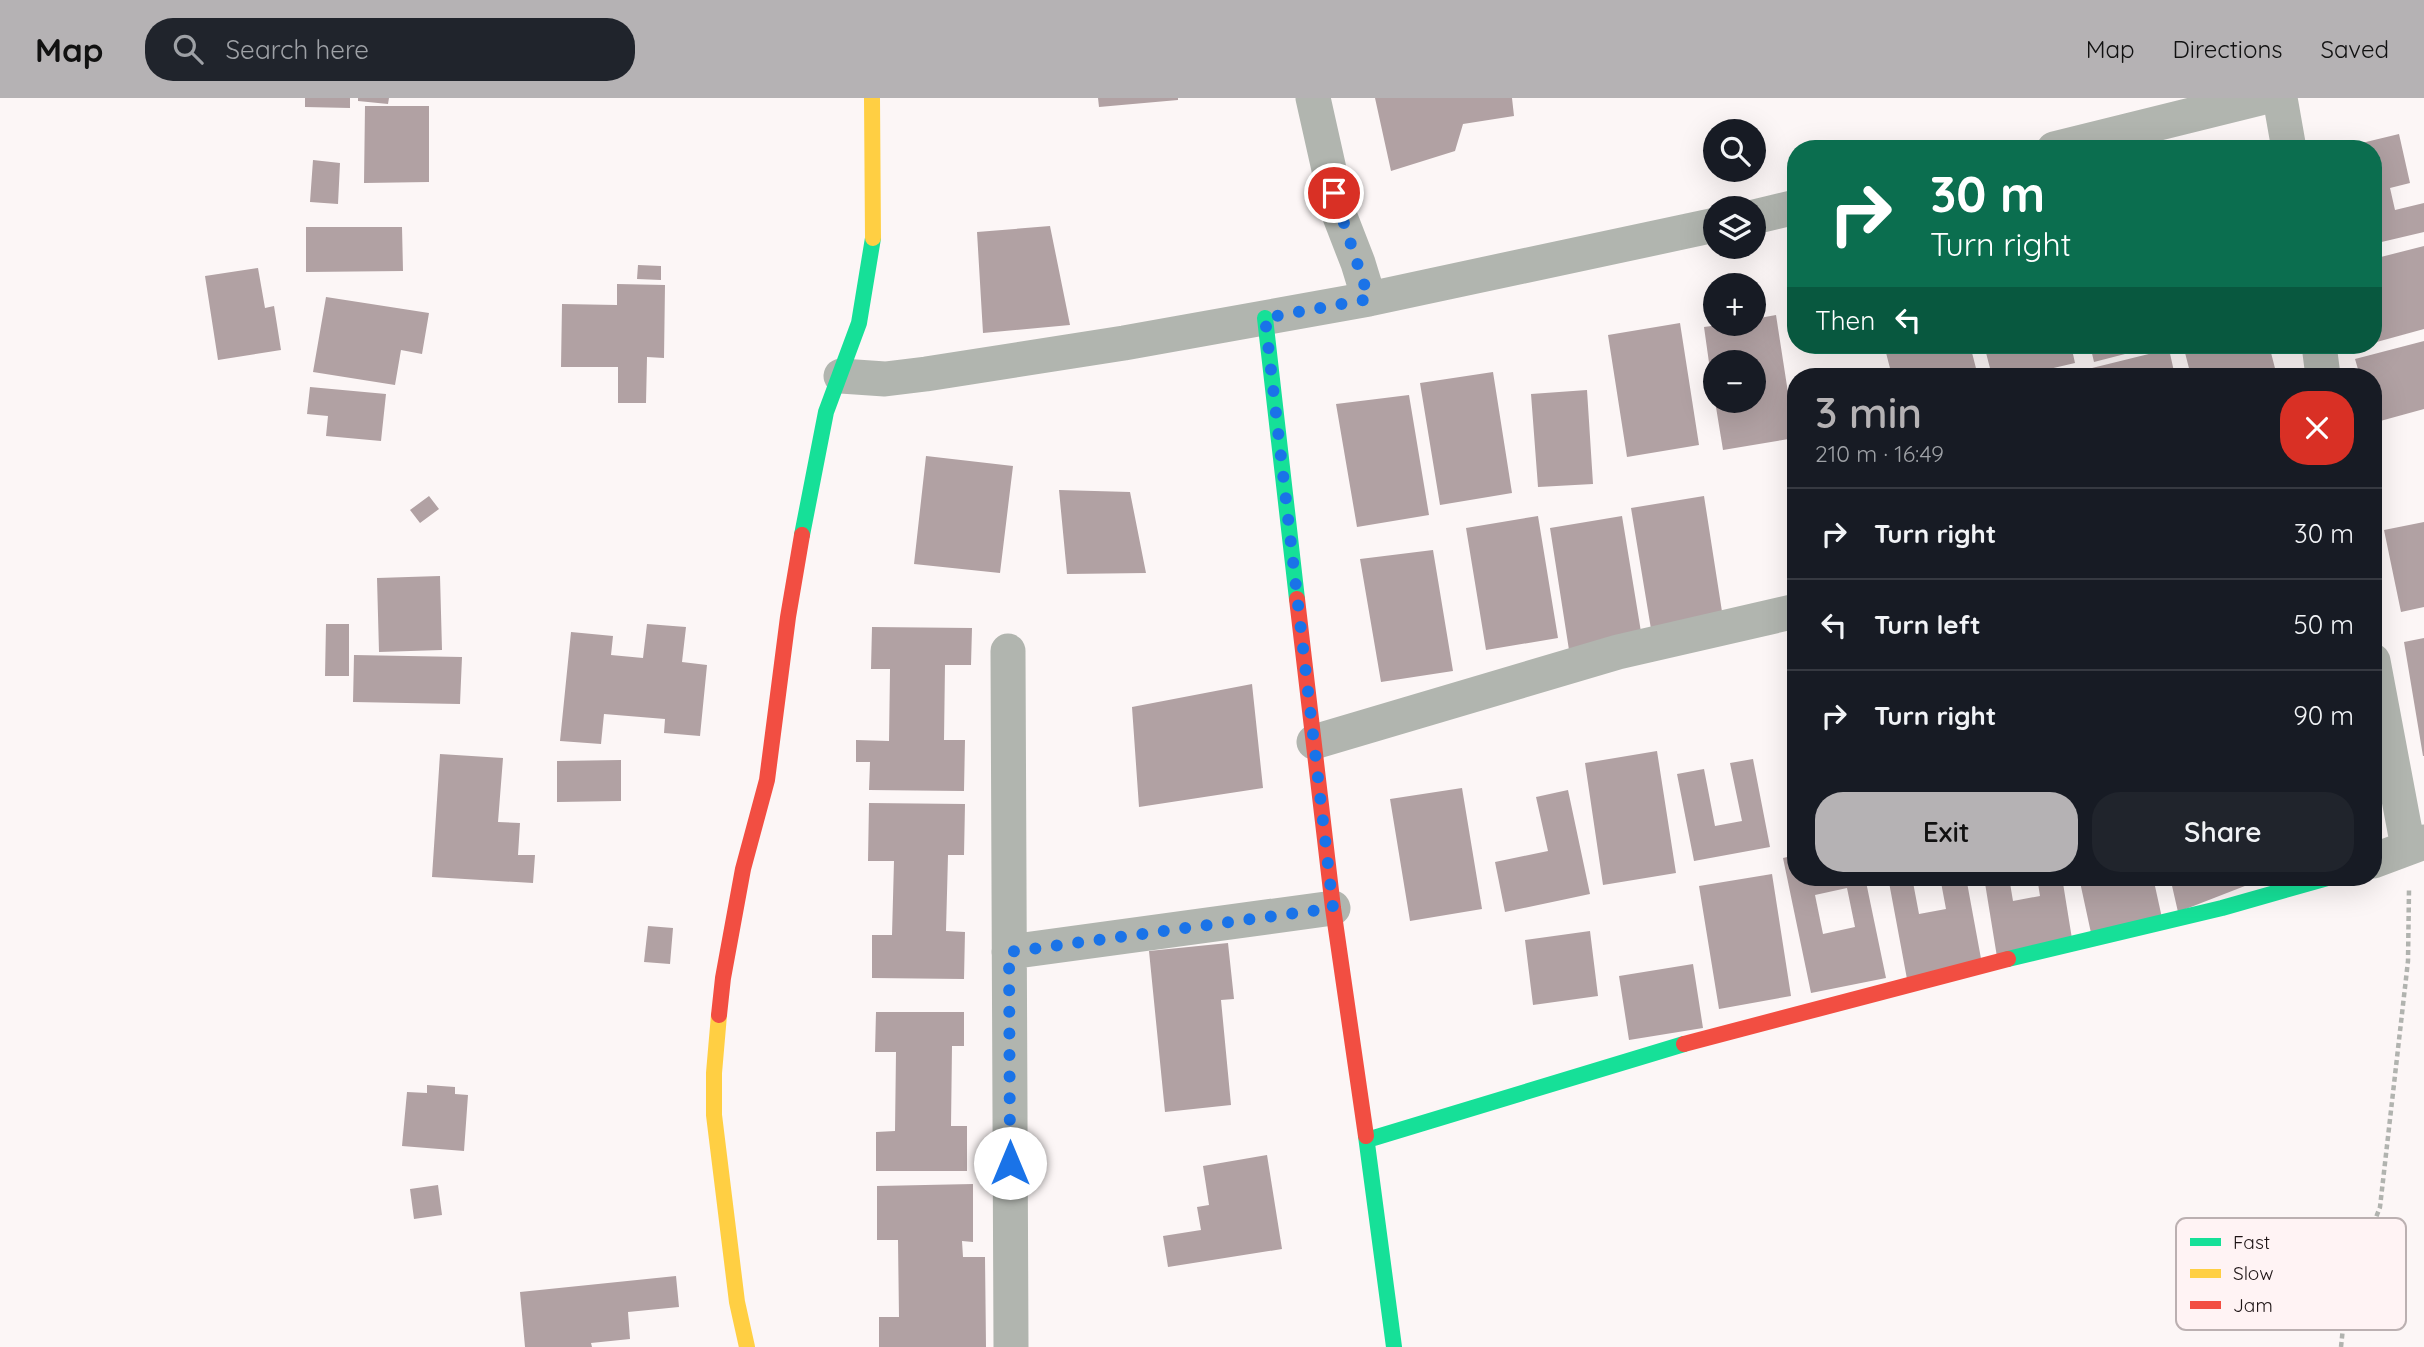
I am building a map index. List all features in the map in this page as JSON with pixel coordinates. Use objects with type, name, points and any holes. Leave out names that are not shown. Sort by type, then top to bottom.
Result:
[{"type":"street","points":[[747,1347],[737,1303],[714,1115],[716,1046],[723,978],[743,869],[767,780],[788,617],[817,451],[826,412],[859,323],[873,237],[872,98]]},
{"type":"street","points":[[1313,98],[1339,214],[1369,299]]},
{"type":"street","points":[[2090,140],[2260,98]]},
{"type":"street","points":[[2280,98],[2287,140]]},
{"type":"street","points":[[1766,214],[1787,209]]},
{"type":"street","points":[[841,376],[885,379],[1124,344],[1369,299],[1703,228]]},
{"type":"street","points":[[1265,318],[1333,908],[1394,1347]]},
{"type":"street","points":[[1314,741],[1618,652],[1787,613]]},
{"type":"street","points":[[1008,651],[1012,1347]]},
{"type":"street","points":[[2382,700],[2416,845],[2382,857]]},
{"type":"street","points":[[1367,1140],[1695,1041],[2299,886]]},
{"type":"street","points":[[1009,952],[1333,908]]},
{"type":"path","points":[[2376,1218],[2380,1207],[2408,961],[2416,845]]},
{"type":"building","points":[[305,98],[350,98],[350,108],[305,107]]},
{"type":"building","points":[[358,98],[389,98],[388,104],[358,101]]},
{"type":"building","points":[[1098,98],[1178,98],[1178,100],[1099,107]]},
{"type":"building","points":[[1375,98],[1512,98],[1514,116],[1463,124],[1455,151],[1391,171]]},
{"type":"building","points":[[365,106],[429,106],[429,182],[364,183]]},
{"type":"building","points":[[2399,134],[2410,183],[2390,188],[2395,210],[2424,203],[2424,232],[2382,242],[2382,140],[2374,140]]},
{"type":"building","points":[[313,160],[340,163],[338,204],[310,202]]},
{"type":"building","points":[[1050,226],[1070,325],[983,333],[977,232]]},
{"type":"building","points":[[306,227],[402,227],[403,271],[306,272]]},
{"type":"building","points":[[2424,246],[2424,329],[2382,341],[2382,257]]},
{"type":"building","points":[[638,265],[661,266],[661,280],[637,279]]},
{"type":"building","points":[[258,268],[265,308],[274,306],[281,350],[218,360],[205,276]]},
{"type":"building","points":[[617,284],[665,285],[664,358],[647,357],[646,403],[618,403],[618,367],[561,367],[562,304],[617,305]]},
{"type":"building","points":[[326,297],[429,313],[422,354],[401,350],[395,385],[313,372]]},
{"type":"building","points":[[1776,315],[1787,386],[1787,439],[1723,450],[1717,413],[1766,413],[1766,350],[1707,350],[1705,336],[1766,336],[1766,317]]},
{"type":"building","points":[[1680,323],[1699,445],[1627,457],[1608,335]]},
{"type":"building","points":[[2424,341],[2424,409],[2382,421],[2382,368],[2358,368],[2355,359]]},
{"type":"building","points":[[1886,354],[1972,354],[1976,368],[1890,368]]},
{"type":"building","points":[[1986,354],[2073,354],[2075,363],[2053,368],[1990,368]]},
{"type":"building","points":[[2092,354],[2125,354],[2094,362]]},
{"type":"building","points":[[2149,354],[2170,354],[2173,368],[2092,368]]},
{"type":"building","points":[[2185,354],[2271,354],[2275,368],[2189,368]]},
{"type":"building","points":[[1493,372],[1512,493],[1440,505],[1420,383]]},
{"type":"building","points":[[310,387],[386,394],[381,441],[326,436],[328,416],[307,414]]},
{"type":"building","points":[[1587,390],[1593,484],[1538,487],[1531,394]]},
{"type":"building","points":[[1409,395],[1429,515],[1357,527],[1336,404]]},
{"type":"building","points":[[926,456],[1013,466],[1000,573],[914,564]]},
{"type":"building","points":[[1059,490],[1130,492],[1146,573],[1067,574]]},
{"type":"building","points":[[429,496],[439,509],[420,523],[410,510]]},
{"type":"building","points":[[1704,496],[1723,618],[1651,629],[1631,508]]},
{"type":"building","points":[[1538,516],[1558,638],[1486,650],[1466,528]]},
{"type":"building","points":[[1622,516],[1642,638],[1569,650],[1550,528]]},
{"type":"building","points":[[2424,522],[2424,607],[2401,612],[2384,530]]},
{"type":"building","points":[[1433,550],[1453,671],[1381,682],[1360,559]]},
{"type":"building","points":[[440,576],[442,650],[379,652],[377,578]]},
{"type":"building","points":[[326,624],[349,624],[349,676],[325,676]]},
{"type":"building","points":[[647,624],[686,627],[682,662],[707,665],[700,736],[664,733],[665,719],[604,714],[601,744],[560,741],[571,632],[613,636],[611,655],[643,658]]},
{"type":"building","points":[[872,627],[972,628],[971,665],[945,665],[944,740],[965,740],[964,791],[869,790],[870,762],[856,762],[856,740],[889,741],[890,669],[871,669]]},
{"type":"building","points":[[2424,638],[2424,756],[2423,756],[2404,642]]},
{"type":"building","points":[[354,655],[462,657],[460,704],[353,702]]},
{"type":"building","points":[[1252,684],[1263,788],[1139,807],[1132,707]]},
{"type":"building","points":[[1657,751],[1676,873],[1603,885],[1585,763]]},
{"type":"building","points":[[440,754],[503,758],[498,822],[520,823],[518,855],[535,855],[533,883],[432,877]]},
{"type":"building","points":[[1753,759],[1770,847],[1694,861],[1677,774],[1704,769],[1715,826],[1742,821],[1730,763]]},
{"type":"building","points":[[621,760],[621,801],[557,802],[557,761]]},
{"type":"building","points":[[1462,788],[1482,909],[1410,921],[1390,799]]},
{"type":"building","points":[[1568,790],[1590,894],[1505,912],[1495,862],[1548,851],[1536,797]]},
{"type":"building","points":[[869,803],[965,804],[964,855],[948,855],[946,931],[965,932],[964,979],[872,978],[872,935],[892,935],[894,861],[868,861]]},
{"type":"building","points":[[1787,857],[1787,877],[1783,858]]},
{"type":"building","points":[[1772,874],[1791,996],[1719,1009],[1699,886]]},
{"type":"building","points":[[1789,886],[1867,886],[1886,978],[1811,993]],"holes":[[[1847,888],[1855,927],[1823,934],[1815,895]]]},
{"type":"building","points":[[1890,886],[1914,886],[1919,914],[1946,909],[1942,886],[1968,886],[1982,964],[1907,979]]},
{"type":"building","points":[[1985,886],[2010,886],[2013,901],[2040,896],[2038,886],[2063,886],[2073,945],[1997,957]]},
{"type":"building","points":[[2081,886],[2155,886],[2162,918],[2091,933]]},
{"type":"building","points":[[2172,886],[2245,886],[2178,912]]},
{"type":"building","points":[[648,926],[673,928],[670,964],[644,962]]},
{"type":"building","points":[[1590,931],[1598,996],[1533,1005],[1525,940]]},
{"type":"building","points":[[1228,943],[1234,999],[1221,1000],[1231,1105],[1165,1112],[1149,951]]},
{"type":"building","points":[[1693,964],[1703,1028],[1629,1040],[1619,976]]},
{"type":"building","points":[[876,1012],[964,1012],[964,1046],[952,1046],[951,1126],[967,1126],[967,1171],[876,1171],[876,1132],[895,1131],[896,1052],[875,1052]]},
{"type":"building","points":[[427,1085],[455,1087],[455,1094],[468,1095],[464,1151],[402,1146],[407,1092],[427,1093]]},
{"type":"building","points":[[1267,1155],[1282,1249],[1168,1267],[1163,1236],[1201,1230],[1197,1207],[1209,1205],[1203,1166]]},
{"type":"building","points":[[973,1184],[973,1242],[962,1241],[963,1257],[985,1257],[986,1347],[879,1347],[879,1317],[899,1317],[898,1240],[877,1240],[877,1186]]},
{"type":"building","points":[[438,1185],[442,1215],[414,1219],[410,1189]]},
{"type":"building","points":[[676,1276],[679,1307],[628,1312],[630,1339],[591,1343],[592,1347],[525,1347],[520,1292]]},
{"type":"traffic: fast","points":[[802,535],[826,412],[859,323],[873,238]]},
{"type":"traffic: fast","points":[[1265,318],[1297,599]]},
{"type":"traffic: fast","points":[[2008,959],[2222,908],[2299,886]]},
{"type":"traffic: fast","points":[[1367,1140],[1684,1044]]},
{"type":"traffic: fast","points":[[1366,1136],[1394,1347]]},
{"type":"traffic: slow","points":[[872,98],[873,238]]},
{"type":"traffic: slow","points":[[719,1015],[714,1115],[737,1302],[747,1347]]},
{"type":"traffic: jam","points":[[719,1015],[743,869],[767,780],[788,617],[802,535]]},
{"type":"traffic: jam","points":[[1297,599],[1333,908],[1366,1136]]},
{"type":"traffic: jam","points":[[1684,1044],[2008,959]]},
{"type":"route","points":[[1010,1163],[1009,952],[1333,908],[1265,318],[1369,299],[1334,193]]}]
